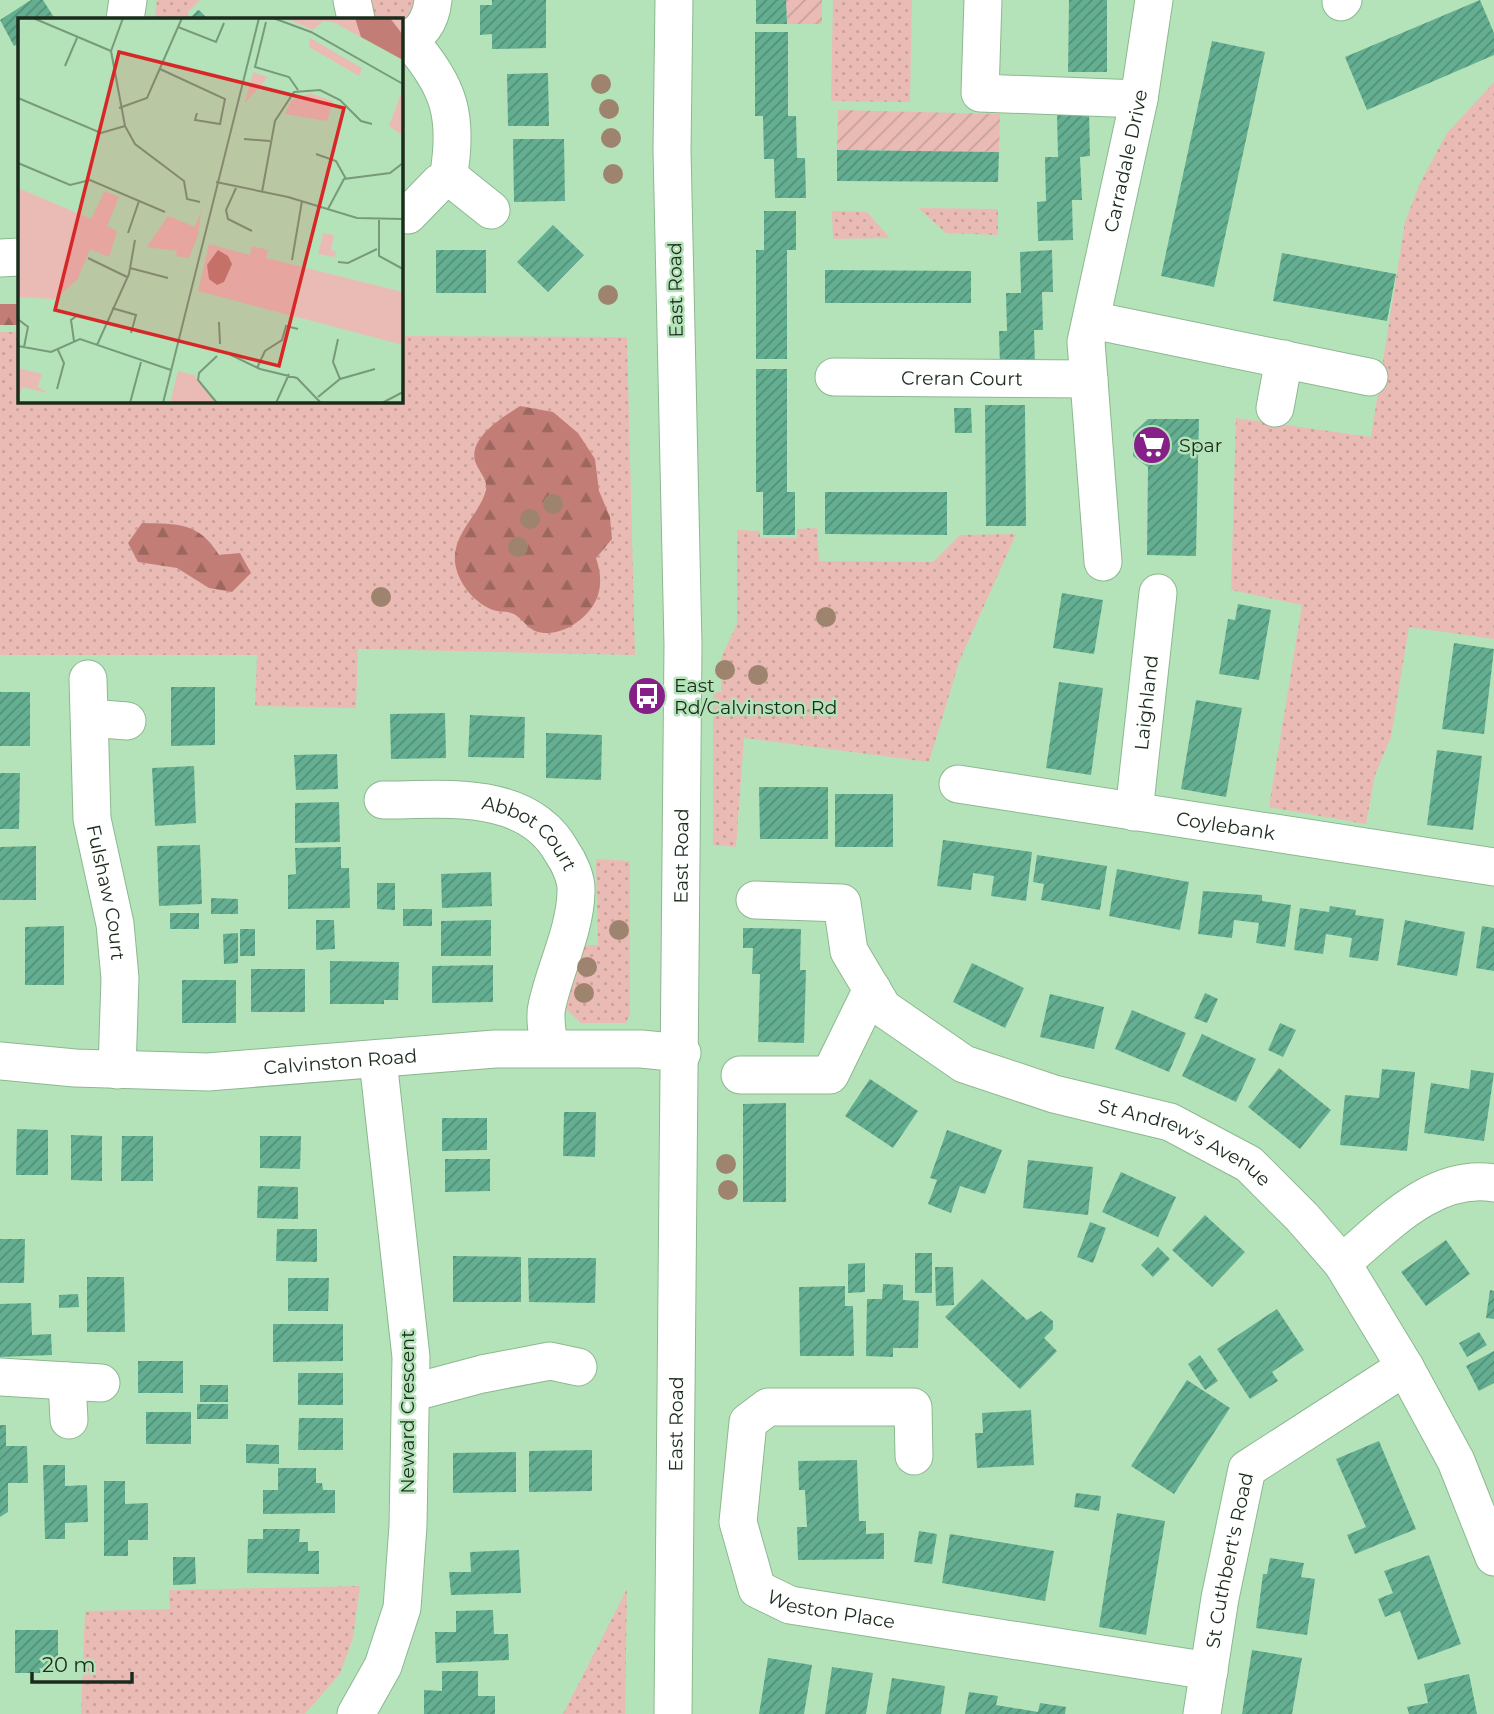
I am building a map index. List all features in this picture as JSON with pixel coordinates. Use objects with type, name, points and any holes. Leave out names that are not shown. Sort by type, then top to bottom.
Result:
[{"type":"street","points":[[125,18],[128,0]]},
{"type":"street","points":[[352,0],[356,18]]},
{"type":"street","points":[[433,0],[426,24],[404,40],[433,68],[449,106],[455,140],[448,179]]},
{"type":"street","name":"East Road","points":[[673,1714],[682,1053],[683,645],[672,150],[674,0]]},
{"type":"street","points":[[983,0],[980,93],[1139,99]]},
{"type":"street","name":"Carradale Drive","points":[[1103,562],[1086,342],[1139,99],[1154,0]]},
{"type":"street","points":[[408,215],[439,183],[448,179],[456,181],[491,211]]},
{"type":"street","points":[[0,258],[18,257]]},
{"type":"street","points":[[1092,320],[1369,377]]},
{"type":"street","points":[[1275,408],[1284,359]]},
{"type":"street","name":"Creran Court","points":[[834,377],[1089,379]]},
{"type":"street","name":"Laighland","points":[[1134,812],[1158,593]]},
{"type":"street","name":"Fulshaw Court","points":[[88,679],[92,819],[115,924],[118,951],[117,1070]]},
{"type":"street","points":[[89,718],[127,721]]},
{"type":"street","name":"Coylebank","points":[[958,784],[1494,867]]},
{"type":"street","name":"Abbot Court","points":[[383,800],[456,800],[521,810],[554,836],[568,861],[577,890],[562,963],[547,1008],[549,1048]]},
{"type":"street","name":"St Andrew's Avenue","points":[[755,900],[842,903],[849,951],[883,1008],[964,1064],[1054,1094],[1170,1122],[1248,1164],[1302,1217],[1342,1263],[1405,1367],[1456,1461],[1494,1556]]},
{"type":"street","points":[[740,1075],[830,1075],[872,989]]},
{"type":"street","name":"Calvinston Road","points":[[0,1061],[117,1070],[208,1072],[495,1049],[549,1048],[682,1053]]},
{"type":"street","name":"Neward Crescent","points":[[356,1714],[383,1666],[402,1608],[411,1392],[411,1357],[378,1060]]},
{"type":"street","points":[[1342,1263],[1405,1211],[1439,1188],[1494,1182]]},
{"type":"street","points":[[411,1392],[482,1374],[550,1361],[578,1367]]},
{"type":"street","name":"St Cuthbert's Road","points":[[1202,1714],[1220,1598],[1247,1469],[1405,1367]]},
{"type":"street","points":[[0,1377],[84,1382],[69,1420]]},
{"type":"street","name":"Weston Place","points":[[914,1456],[913,1407],[768,1407],[748,1422],[738,1522],[757,1589],[790,1605],[1209,1671]]},
{"type":"shaded area","points":[[157,0],[200,0],[188,12],[189,18],[155,18]]},
{"type":"shaded area","points":[[369,0],[414,0],[416,11],[402,29],[402,18],[370,18]]},
{"type":"shaded area","points":[[786,0],[822,0],[822,24],[787,24]]},
{"type":"shaded area","points":[[833,0],[912,0],[910,102],[831,101]]},
{"type":"shaded area","points":[[1494,82],[1494,639],[1409,627],[1391,737],[1375,775],[1366,824],[1269,807],[1302,605],[1231,590],[1236,418],[1371,437],[1405,222],[1420,183],[1447,133]]},
{"type":"shaded area","points":[[838,110],[1000,114],[999,152],[837,150]]},
{"type":"shaded area","points":[[918,208],[998,209],[998,235],[946,233]]},
{"type":"shaded area","points":[[832,211],[867,212],[890,238],[833,239]]},
{"type":"shaded area","points":[[0,332],[18,332],[18,402],[402,402],[402,336],[627,337],[635,655],[358,649],[356,708],[255,706],[257,655],[0,655]]},
{"type":"shaded area","points":[[817,528],[819,561],[933,562],[960,535],[1016,534],[959,662],[929,762],[744,738],[736,847],[713,845],[713,692],[721,692],[721,658],[737,624],[737,530],[760,531],[760,538],[797,538],[797,529]]},
{"type":"shaded area","points":[[596,859],[630,861],[630,1014],[626,1023],[581,1023],[562,1005],[582,945],[598,945]]},
{"type":"shaded area","points":[[360,1586],[353,1638],[340,1674],[305,1714],[81,1714],[85,1611],[170,1609],[169,1590]]},
{"type":"shaded area","points":[[627,1589],[625,1714],[563,1714]]},
{"type":"green space","points":[[0,304],[18,304],[18,325],[0,325]]},
{"type":"green space","points":[[520,406],[553,412],[578,433],[595,459],[599,491],[610,517],[612,539],[596,558],[600,581],[594,604],[589,612],[573,625],[554,632],[535,631],[514,614],[486,607],[473,597],[456,570],[455,551],[458,542],[486,490],[475,461],[477,444],[489,429]]},
{"type":"green space","points":[[142,523],[177,525],[195,531],[204,536],[219,555],[240,553],[251,573],[232,592],[209,588],[177,568],[138,562],[128,543]]},
{"type":"building","points":[[31,0],[43,0],[54,18],[18,18],[18,44],[14,46],[0,20]]},
{"type":"building","points":[[492,0],[546,0],[546,48],[492,49],[492,34],[480,35],[480,5],[492,5]]},
{"type":"building","points":[[756,0],[786,0],[787,24],[756,24]]},
{"type":"building","points":[[1069,0],[1107,0],[1107,72],[1068,72]]},
{"type":"building","points":[[1480,0],[1494,33],[1494,55],[1367,110],[1345,57]]},
{"type":"building","points":[[198,10],[207,18],[190,18]]},
{"type":"building","points":[[755,32],[788,32],[788,116],[796,116],[797,158],[805,158],[806,198],[775,198],[774,159],[764,159],[763,116],[755,116]]},
{"type":"building","points":[[1212,41],[1265,52],[1214,287],[1161,276]]},
{"type":"building","points":[[548,73],[549,126],[508,126],[507,74]]},
{"type":"building","points":[[1089,112],[1090,156],[1080,157],[1082,200],[1072,200],[1073,240],[1038,241],[1037,202],[1046,201],[1045,157],[1058,157],[1057,113]]},
{"type":"building","points":[[513,139],[564,139],[565,201],[514,202]]},
{"type":"building","points":[[837,150],[999,152],[998,182],[837,181]]},
{"type":"building","points":[[764,211],[796,211],[796,250],[787,250],[787,359],[756,359],[756,250],[764,250]]},
{"type":"building","points":[[553,225],[584,255],[548,292],[517,262]]},
{"type":"building","points":[[436,250],[486,250],[486,293],[436,293]]},
{"type":"building","points":[[1052,250],[1053,292],[1042,292],[1043,330],[1034,330],[1035,365],[1000,367],[999,331],[1007,331],[1006,293],[1021,293],[1020,252]]},
{"type":"building","points":[[1282,253],[1396,274],[1387,321],[1273,301]]},
{"type":"building","points":[[825,270],[971,271],[971,303],[825,303]]},
{"type":"building","points":[[756,369],[787,369],[787,492],[795,492],[795,535],[763,535],[763,492],[756,492]]},
{"type":"building","points":[[985,405],[1025,405],[1026,526],[986,526]]},
{"type":"building","points":[[954,408],[971,408],[972,433],[955,433]]},
{"type":"building","points":[[1148,419],[1199,419],[1196,556],[1147,555],[1148,467],[1133,456],[1133,433]]},
{"type":"building","points":[[825,492],[947,492],[947,535],[825,534]]},
{"type":"building","points":[[1062,593],[1103,600],[1094,654],[1053,648]]},
{"type":"building","points":[[1238,604],[1271,610],[1259,680],[1219,674],[1228,619],[1235,620]]},
{"type":"building","points":[[1454,643],[1494,649],[1484,734],[1442,729]]},
{"type":"building","points":[[1059,682],[1103,688],[1091,775],[1046,768]]},
{"type":"building","points":[[171,687],[215,687],[215,745],[171,746]]},
{"type":"building","points":[[0,692],[30,692],[30,746],[0,746]]},
{"type":"building","points":[[1196,700],[1242,708],[1226,797],[1181,789]]},
{"type":"building","points":[[445,713],[446,758],[391,759],[390,714]]},
{"type":"building","points":[[470,715],[525,717],[524,758],[468,757]]},
{"type":"building","points":[[546,733],[602,735],[601,780],[546,778]]},
{"type":"building","points":[[1437,750],[1482,756],[1473,830],[1427,825]]},
{"type":"building","points":[[337,754],[338,789],[296,790],[294,755]]},
{"type":"building","points":[[194,766],[196,823],[155,826],[152,768]]},
{"type":"building","points":[[0,773],[20,773],[19,829],[0,829]]},
{"type":"building","points":[[759,787],[828,787],[828,839],[760,839]]},
{"type":"building","points":[[835,794],[893,794],[893,847],[835,847]]},
{"type":"building","points":[[339,802],[340,842],[295,843],[295,803]]},
{"type":"building","points":[[943,840],[1032,852],[1026,901],[991,896],[994,876],[973,873],[971,890],[937,886]]},
{"type":"building","points":[[200,845],[202,904],[159,906],[157,846]]},
{"type":"building","points":[[36,846],[36,900],[0,900],[0,847]]},
{"type":"building","points":[[341,847],[341,868],[349,868],[350,908],[288,909],[288,875],[296,874],[295,848]]},
{"type":"building","points":[[1037,855],[1107,866],[1100,910],[1041,900],[1044,884],[1033,882]]},
{"type":"building","points":[[1117,869],[1189,882],[1180,930],[1109,916]]},
{"type":"building","points":[[491,872],[492,906],[442,908],[441,874]]},
{"type":"building","points":[[377,883],[395,883],[395,910],[377,909]]},
{"type":"building","points":[[1203,891],[1262,895],[1262,901],[1291,905],[1285,947],[1256,943],[1259,923],[1234,920],[1232,938],[1198,934]]},
{"type":"building","points":[[211,898],[238,899],[238,914],[211,914]]},
{"type":"building","points":[[1330,906],[1356,910],[1355,915],[1384,919],[1378,961],[1349,957],[1352,938],[1326,934],[1323,954],[1294,950],[1300,908],[1329,912]]},
{"type":"building","points":[[403,909],[432,909],[432,926],[403,926]]},
{"type":"building","points":[[170,913],[199,913],[199,929],[170,929]]},
{"type":"building","points":[[316,920],[334,920],[335,949],[316,950]]},
{"type":"building","points":[[491,920],[491,956],[441,956],[441,921]]},
{"type":"building","points":[[1405,920],[1465,932],[1457,976],[1397,965]]},
{"type":"building","points":[[64,926],[64,985],[25,985],[25,927]]},
{"type":"building","points":[[1482,926],[1494,928],[1494,971],[1476,968]]},
{"type":"building","points":[[743,928],[801,929],[800,970],[806,970],[804,1043],[758,1042],[760,974],[752,974],[753,948],[743,948]]},
{"type":"building","points":[[240,929],[255,929],[255,956],[240,956]]},
{"type":"building","points":[[238,933],[238,963],[224,964],[223,934]]},
{"type":"building","points":[[330,961],[399,962],[398,1000],[384,1000],[384,1004],[330,1004]]},
{"type":"building","points":[[972,963],[1024,988],[1005,1028],[953,1002]]},
{"type":"building","points":[[493,965],[493,1002],[432,1003],[432,966]]},
{"type":"building","points":[[251,969],[305,969],[305,1012],[251,1012]]},
{"type":"building","points":[[182,980],[236,980],[236,1023],[182,1023]]},
{"type":"building","points":[[1205,993],[1218,999],[1207,1023],[1194,1018]]},
{"type":"building","points":[[1050,994],[1104,1007],[1094,1049],[1040,1037]]},
{"type":"building","points":[[1132,1010],[1186,1033],[1169,1072],[1115,1049]]},
{"type":"building","points":[[1280,1023],[1296,1030],[1283,1057],[1268,1050]]},
{"type":"building","points":[[1202,1034],[1256,1059],[1236,1102],[1182,1076]]},
{"type":"building","points":[[1279,1068],[1331,1110],[1300,1149],[1248,1107]]},
{"type":"building","points":[[1382,1069],[1415,1072],[1407,1151],[1340,1145],[1345,1095],[1379,1098]]},
{"type":"building","points":[[1471,1070],[1494,1073],[1484,1141],[1424,1133],[1431,1083],[1469,1089]]},
{"type":"building","points":[[870,1079],[918,1111],[893,1148],[845,1116]]},
{"type":"building","points":[[786,1103],[786,1202],[743,1202],[743,1104]]},
{"type":"building","points":[[564,1112],[596,1112],[595,1157],[563,1156]]},
{"type":"building","points":[[442,1118],[487,1118],[487,1150],[442,1151]]},
{"type":"building","points":[[17,1129],[48,1130],[48,1175],[16,1175]]},
{"type":"building","points":[[947,1130],[1002,1150],[985,1194],[960,1186],[951,1213],[928,1204],[937,1180],[930,1178]]},
{"type":"building","points":[[71,1135],[102,1136],[102,1181],[71,1180]]},
{"type":"building","points":[[122,1136],[153,1136],[153,1181],[121,1181]]},
{"type":"building","points":[[260,1136],[301,1136],[300,1169],[260,1168]]},
{"type":"building","points":[[445,1159],[490,1159],[490,1191],[445,1192]]},
{"type":"building","points":[[1028,1160],[1093,1167],[1088,1215],[1023,1208]]},
{"type":"building","points":[[1121,1172],[1176,1197],[1158,1237],[1102,1212]]},
{"type":"building","points":[[258,1186],[298,1187],[298,1219],[257,1218]]},
{"type":"building","points":[[1205,1215],[1245,1252],[1212,1287],[1172,1250]]},
{"type":"building","points":[[1090,1222],[1106,1228],[1093,1263],[1077,1257]]},
{"type":"building","points":[[277,1229],[317,1229],[317,1262],[276,1261]]},
{"type":"building","points":[[0,1239],[25,1239],[24,1283],[0,1283]]},
{"type":"building","points":[[1446,1240],[1470,1274],[1426,1306],[1401,1272]]},
{"type":"building","points":[[1158,1247],[1170,1259],[1153,1277],[1141,1265]]},
{"type":"building","points":[[915,1253],[932,1253],[932,1293],[915,1293]]},
{"type":"building","points":[[453,1256],[521,1257],[521,1302],[453,1302]]},
{"type":"building","points":[[528,1258],[596,1258],[595,1303],[529,1302]]},
{"type":"building","points":[[865,1263],[865,1292],[848,1293],[848,1264]]},
{"type":"building","points":[[935,1267],[953,1267],[954,1305],[936,1306]]},
{"type":"building","points":[[87,1277],[124,1277],[125,1332],[87,1332]]},
{"type":"building","points":[[288,1278],[329,1278],[328,1311],[288,1311]]},
{"type":"building","points":[[982,1279],[1027,1320],[1041,1311],[1053,1321],[1053,1329],[1044,1338],[1057,1351],[1020,1389],[945,1317]]},
{"type":"building","points":[[883,1284],[903,1285],[903,1300],[919,1301],[918,1348],[893,1348],[893,1357],[866,1356],[867,1299],[882,1299]]},
{"type":"building","points":[[845,1286],[845,1306],[853,1306],[854,1356],[800,1356],[799,1287]]},
{"type":"building","points":[[1490,1290],[1494,1291],[1494,1319],[1486,1318]]},
{"type":"building","points":[[78,1294],[79,1307],[59,1308],[59,1295]]},
{"type":"building","points":[[31,1303],[32,1335],[51,1334],[52,1355],[0,1357],[0,1304]]},
{"type":"building","points":[[1277,1309],[1304,1350],[1272,1372],[1278,1381],[1250,1399],[1217,1349]]},
{"type":"building","points":[[273,1324],[343,1324],[343,1361],[273,1362]]},
{"type":"building","points":[[1479,1332],[1487,1345],[1467,1357],[1459,1343]]},
{"type":"building","points":[[1494,1351],[1494,1383],[1479,1391],[1466,1366]]},
{"type":"building","points":[[1200,1355],[1218,1381],[1205,1390],[1188,1364]]},
{"type":"building","points":[[138,1361],[183,1361],[183,1393],[138,1393]]},
{"type":"building","points":[[298,1373],[343,1373],[343,1405],[298,1405]]},
{"type":"building","points":[[1187,1380],[1230,1408],[1174,1494],[1131,1466]]},
{"type":"building","points":[[200,1385],[228,1385],[228,1402],[200,1402]]},
{"type":"building","points":[[197,1404],[228,1404],[228,1419],[197,1419]]},
{"type":"building","points":[[1031,1410],[1034,1465],[977,1468],[975,1433],[983,1433],[982,1413]]},
{"type":"building","points":[[146,1412],[191,1412],[191,1444],[146,1444]]},
{"type":"building","points":[[299,1418],[343,1418],[343,1450],[298,1450]]},
{"type":"building","points":[[0,1425],[6,1425],[6,1446],[27,1446],[28,1483],[8,1483],[8,1512],[0,1517]]},
{"type":"building","points":[[1379,1441],[1416,1529],[1355,1554],[1347,1535],[1366,1527],[1336,1459]]},
{"type":"building","points":[[246,1444],[279,1445],[279,1464],[246,1463]]},
{"type":"building","points":[[592,1450],[592,1491],[529,1492],[529,1451]]},
{"type":"building","points":[[516,1452],[516,1492],[453,1493],[453,1453]]},
{"type":"building","points":[[857,1460],[859,1521],[866,1521],[866,1534],[884,1533],[884,1559],[798,1560],[797,1527],[807,1527],[805,1490],[799,1490],[798,1461]]},
{"type":"building","points":[[43,1465],[65,1465],[65,1486],[87,1485],[88,1522],[65,1523],[65,1539],[45,1539]]},
{"type":"building","points":[[278,1468],[316,1468],[316,1483],[322,1483],[323,1490],[335,1490],[335,1513],[263,1514],[263,1490],[278,1490]]},
{"type":"building","points":[[104,1481],[125,1481],[125,1504],[148,1503],[148,1540],[128,1540],[128,1556],[104,1556]]},
{"type":"building","points":[[1076,1493],[1101,1496],[1099,1511],[1074,1507]]},
{"type":"building","points":[[1117,1513],[1165,1521],[1146,1635],[1099,1627]]},
{"type":"building","points":[[263,1529],[300,1529],[299,1542],[308,1542],[308,1551],[319,1551],[319,1574],[247,1573],[248,1539],[263,1539]]},
{"type":"building","points":[[919,1531],[937,1534],[932,1564],[914,1562]]},
{"type":"building","points":[[950,1534],[1054,1551],[1045,1601],[942,1583]]},
{"type":"building","points":[[519,1550],[521,1593],[451,1595],[449,1572],[471,1572],[470,1552]]},
{"type":"building","points":[[1429,1555],[1461,1644],[1418,1660],[1400,1611],[1385,1617],[1378,1599],[1393,1593],[1384,1571]]},
{"type":"building","points":[[173,1557],[195,1557],[196,1584],[173,1585]]},
{"type":"building","points":[[1270,1558],[1304,1563],[1301,1577],[1315,1579],[1307,1635],[1256,1628],[1263,1574],[1267,1574]]},
{"type":"building","points":[[493,1610],[494,1634],[508,1634],[509,1660],[436,1663],[435,1632],[456,1632],[456,1611]]},
{"type":"building","points":[[15,1630],[58,1630],[58,1673],[15,1673]]},
{"type":"building","points":[[1252,1650],[1302,1658],[1292,1714],[1242,1714]]},
{"type":"building","points":[[768,1658],[812,1665],[804,1714],[759,1714]]},
{"type":"building","points":[[832,1667],[873,1673],[866,1714],[825,1714]]},
{"type":"building","points":[[442,1671],[478,1671],[478,1696],[495,1696],[495,1714],[424,1714],[424,1690],[442,1691]]},
{"type":"building","points":[[1469,1674],[1477,1714],[1409,1714],[1407,1707],[1428,1703],[1424,1684]]},
{"type":"building","points":[[892,1678],[945,1686],[941,1714],[886,1714]]},
{"type":"building","points":[[969,1692],[998,1696],[996,1705],[1038,1712],[1040,1703],[1066,1707],[1065,1714],[965,1714]]},
{"type":"place","name":"Spar","points":[[1152,445]]},
{"type":"place","name":"East Rd/Calvinston Rd","points":[[647,696]]}]
